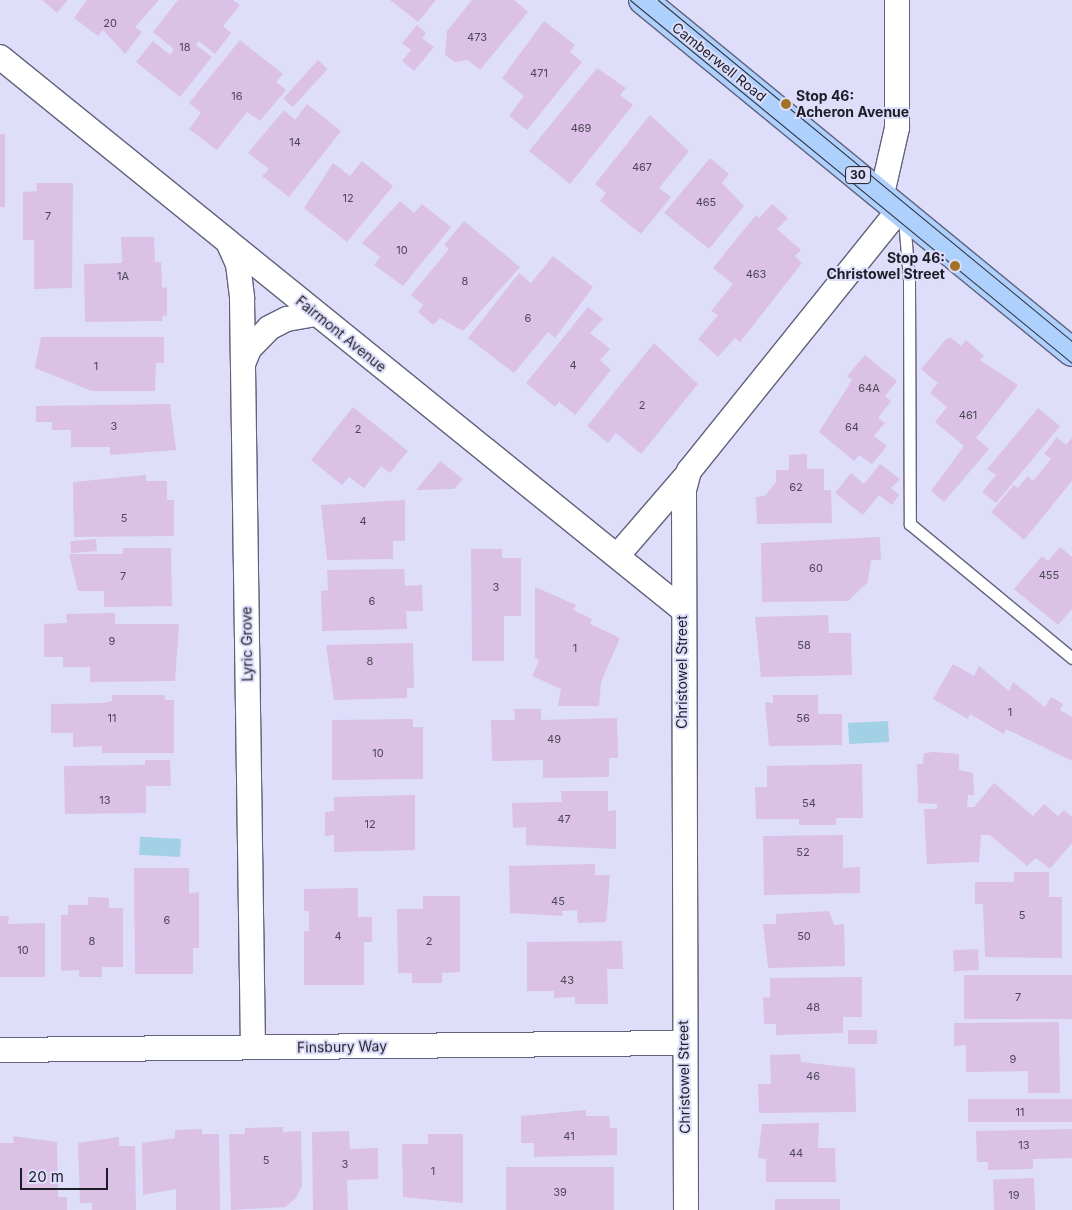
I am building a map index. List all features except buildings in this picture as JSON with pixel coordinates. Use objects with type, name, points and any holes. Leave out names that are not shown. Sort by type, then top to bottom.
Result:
[{"type":"main road","name":"Camberwell Road","points":[[643,0],[1072,352]]},
{"type":"street","points":[[895,205],[897,0]]},
{"type":"street","name":"Fairmont Avenue","points":[[0,57],[682,610]]},
{"type":"street","name":"Christowel Street","points":[[686,1210],[682,500],[689,471],[895,205]]},
{"type":"street","name":"Lyric Grove","points":[[229,244],[241,280],[253,1047]]},
{"type":"street","points":[[242,368],[249,349],[269,328],[287,319],[316,314]]},
{"type":"street","points":[[617,556],[689,471]]},
{"type":"street","name":"Finsbury Way","points":[[0,1050],[684,1044]]},
{"type":"lane","points":[[895,205],[909,280],[910,524],[1072,658]]},
{"type":"water","points":[[888,721],[889,742],[849,744],[848,723]]},
{"type":"water","points":[[140,837],[181,839],[180,857],[139,855]]},
{"type":"tram line","points":[[630,0],[1072,363]]},
{"type":"tram line","points":[[658,0],[1072,341]]},
{"type":"place","name":"Stop 46: Acheron Avenue","points":[[786,104]]},
{"type":"place","name":"Stop 46: Christowel Street","points":[[955,266]]}]
